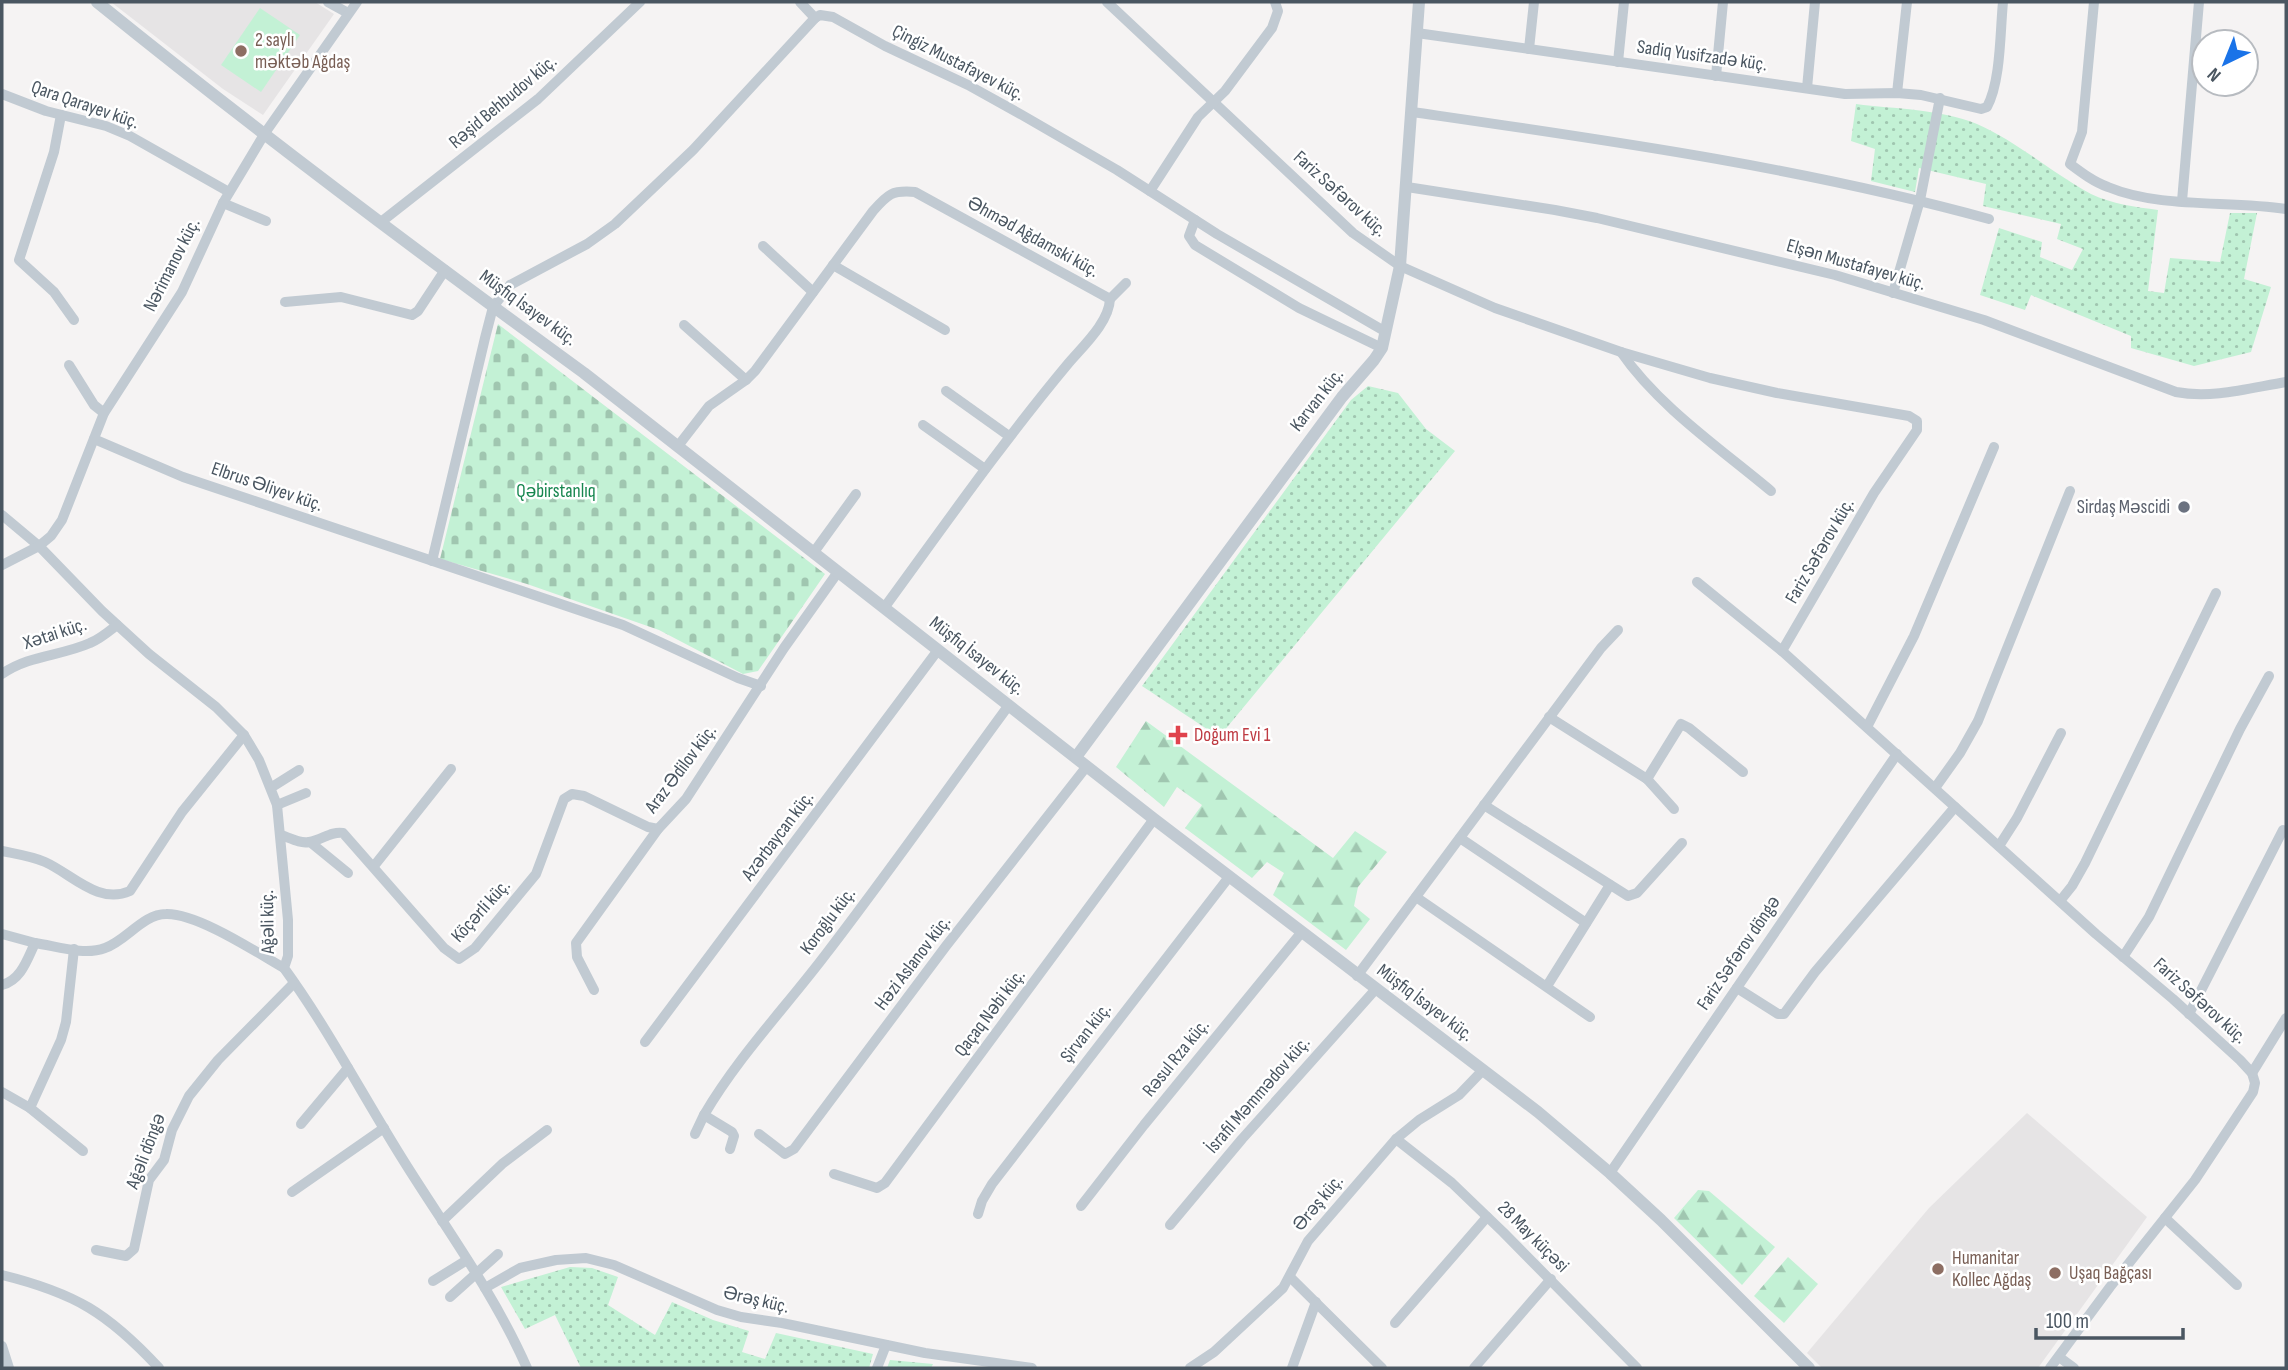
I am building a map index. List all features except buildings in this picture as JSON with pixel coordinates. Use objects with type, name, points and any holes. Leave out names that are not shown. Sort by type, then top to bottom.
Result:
[{"type":"street","name":"Müşfiq İsayev küç.","points":[[97,2],[381,222],[584,373],[1154,820],[1483,1070],[1610,1172],[1809,1368]]},
{"type":"street","points":[[328,2],[348,13]]},
{"type":"street","name":"Nərimanov küç.","points":[[39,546],[51,536],[62,520],[104,413],[182,292],[223,202],[265,133],[357,2]]},
{"type":"street","name":"Rəşid Behbudov küç.","points":[[381,222],[538,99],[640,2]]},
{"type":"street","points":[[432,561],[493,307],[500,295],[510,285],[587,244],[625,216],[693,150],[814,18],[800,2]]},
{"type":"street","name":"Fariz Səfərov küç.","points":[[1107,2],[1353,233],[1400,266],[1495,308],[1621,352],[1710,378],[1777,393],[1909,415],[1917,421],[1917,430],[1874,493],[1782,651],[2189,1014],[2252,1073],[2255,1083],[2253,1092],[2195,1180],[2050,1368]]},
{"type":"street","points":[[1150,191],[1198,117],[1225,91],[1272,28],[1278,11],[1275,2]]},
{"type":"street","name":"Karvan küç.","points":[[1076,757],[1381,348],[1400,266],[1419,2]]},
{"type":"street","points":[[1529,49],[1534,2]]},
{"type":"street","points":[[1618,62],[1624,2]]},
{"type":"street","points":[[1716,76],[1723,2]]},
{"type":"street","points":[[1807,88],[1815,2]]},
{"type":"street","points":[[1898,93],[1907,2]]},
{"type":"street","name":"Sadiq Yusifzadə küç.","points":[[1418,33],[1844,94],[1898,93],[1940,98],[1981,109],[1987,107],[1994,90],[2003,2]]},
{"type":"street","points":[[2094,2],[2082,132],[2070,164],[2089,178],[2127,194],[2286,209]]},
{"type":"street","points":[[2182,201],[2199,2]]},
{"type":"street","name":"Çingiz Mustafayev küç.","points":[[814,18],[820,15],[832,17],[885,46],[968,85],[1386,332]]},
{"type":"street","name":"Qara Qarayev küç.","points":[[2,94],[130,136],[229,192]]},
{"type":"street","points":[[1893,293],[1920,200],[1940,98]]},
{"type":"street","points":[[1413,112],[1629,143],[1853,185],[1989,219]]},
{"type":"street","points":[[61,115],[54,152],[19,260],[54,292],[74,320]]},
{"type":"street","name":"Elşən Mustafayev küç.","points":[[1407,187],[1598,218],[1835,275],[1984,320],[2193,396],[2286,382]]},
{"type":"street","name":"Əhməd Ağdamski küç.","points":[[678,446],[709,406],[746,380],[886,197],[898,191],[915,192],[1110,299],[1110,309],[1095,331],[1009,436],[884,608]]},
{"type":"street","points":[[223,202],[266,221]]},
{"type":"street","points":[[1195,220],[1189,236],[1195,245],[1299,308],[1381,348]]},
{"type":"street","points":[[762,246],[813,292]]},
{"type":"street","points":[[833,265],[945,330]]},
{"type":"street","points":[[285,302],[341,297],[412,315],[418,312],[445,270]]},
{"type":"street","points":[[1110,299],[1126,283]]},
{"type":"street","points":[[684,325],[746,380]]},
{"type":"street","points":[[1621,352],[1659,397],[1772,491]]},
{"type":"street","points":[[69,365],[94,405],[104,413]]},
{"type":"street","points":[[946,391],[1009,436]]},
{"type":"street","points":[[923,425],[985,469]]},
{"type":"street","name":"Elbrus Əliyev küç.","points":[[94,439],[183,477],[624,625],[738,678],[761,685]]},
{"type":"street","points":[[1867,727],[1914,636],[1994,447]]},
{"type":"street","points":[[1935,788],[1978,721],[2070,491]]},
{"type":"street","points":[[814,552],[856,494]]},
{"type":"street","points":[[2,515],[39,546],[2,565]]},
{"type":"street","name":"Ağəli küç.","points":[[39,546],[117,625],[216,707],[244,735],[259,760],[272,787],[281,835],[289,945],[284,968],[308,1002],[485,1288],[527,1368]]},
{"type":"street","name":"Araz Ədilov küç.","points":[[594,989],[577,957],[576,943],[658,829],[686,799],[784,648],[838,572]]},
{"type":"street","points":[[1697,582],[1782,651]]},
{"type":"street","points":[[2060,901],[2085,863],[2216,593]]},
{"type":"street","name":"Xətai küç.","points":[[2,674],[25,661],[89,644],[117,625]]},
{"type":"street","points":[[1357,976],[1601,648],[1618,630]]},
{"type":"street","name":"Azərbaycan küç.","points":[[645,1042],[938,650]]},
{"type":"street","points":[[2123,957],[2149,917],[2240,729],[2269,676]]},
{"type":"street","name":"Koroğlu küç.","points":[[695,1134],[704,1115],[742,1057],[838,939],[1009,705]]},
{"type":"street","points":[[1549,718],[1647,779],[1674,809]]},
{"type":"street","points":[[1647,779],[1681,724],[1743,772]]},
{"type":"street","points":[[1999,846],[2017,818],[2061,733]]},
{"type":"street","points":[[2,851],[42,860],[101,893],[119,896],[130,891],[183,812],[244,735]]},
{"type":"street","name":"Fariz Səfərov döngə","points":[[1610,1172],[1897,754]]},
{"type":"street","name":"Həzi Aslanov küç.","points":[[759,1134],[785,1154],[794,1149],[946,946],[1087,766]]},
{"type":"street","points":[[374,866],[451,769]]},
{"type":"street","points":[[272,787],[299,770]]},
{"type":"street","points":[[277,805],[306,793]]},
{"type":"street","name":"Köçərli küç.","points":[[281,835],[301,842],[310,842],[336,832],[343,833],[444,948],[459,959],[475,948],[536,874],[564,799],[572,794],[584,796],[648,827],[658,829]]},
{"type":"street","points":[[1484,805],[1631,897],[1682,843]]},
{"type":"street","points":[[1737,988],[1778,1014],[1784,1014],[1822,964],[1955,807]]},
{"type":"street","name":"Qaçaq Nəbi küç.","points":[[835,1174],[877,1188],[885,1183],[1154,820]]},
{"type":"street","points":[[2189,1014],[2283,830]]},
{"type":"street","points":[[1460,838],[1586,923]]},
{"type":"street","points":[[310,842],[348,873]]},
{"type":"street","name":"Şirvan küç.","points":[[978,1214],[992,1184],[1229,877]]},
{"type":"street","points":[[1546,986],[1610,885]]},
{"type":"street","points":[[1416,897],[1590,1017]]},
{"type":"street","points":[[2,934],[35,943],[95,951],[107,948],[155,916],[165,914],[192,920],[212,929],[284,968]]},
{"type":"street","name":"Rəsul Rza küç.","points":[[1081,1206],[1301,933]]},
{"type":"street","points":[[2,985],[20,974],[35,943]]},
{"type":"street","points":[[30,1108],[61,1040],[66,1022],[74,949]]},
{"type":"street","name":"Ağəli döngə","points":[[96,1250],[126,1256],[134,1250],[149,1180],[164,1160],[172,1130],[188,1096],[218,1060],[295,983]]},
{"type":"street","name":"İsrafil Məmmədov küç.","points":[[1170,1225],[1242,1139],[1375,990]]},
{"type":"street","points":[[2252,1073],[2286,1018]]},
{"type":"street","points":[[301,1124],[348,1068]]},
{"type":"street","name":"Ərəş küç.","points":[[1190,1368],[1214,1352],[1272,1300],[1290,1277],[1308,1241],[1396,1139],[1419,1120],[1460,1095],[1483,1070]]},
{"type":"street","points":[[2,1092],[30,1108],[83,1151]]},
{"type":"street","points":[[704,1115],[732,1132],[734,1136],[730,1149]]},
{"type":"street","points":[[292,1192],[384,1128]]},
{"type":"street","points":[[442,1221],[502,1164],[547,1130]]},
{"type":"street","name":"28 May küçəsi","points":[[1396,1139],[1452,1183],[1551,1279],[1636,1368]]},
{"type":"street","points":[[1395,1323],[1487,1217]]},
{"type":"street","points":[[2165,1218],[2237,1285]]},
{"type":"street","points":[[450,1297],[498,1254]]},
{"type":"street","name":"Ərəş küç.","points":[[485,1288],[520,1268],[556,1260],[586,1258],[614,1265],[717,1310],[741,1317],[990,1365],[1032,1368]]},
{"type":"street","points":[[433,1280],[467,1260]]},
{"type":"street","points":[[2,1275],[62,1293],[92,1308],[114,1323],[159,1368]]},
{"type":"street","points":[[1290,1277],[1382,1368]]},
{"type":"street","points":[[1474,1368],[1551,1279]]},
{"type":"street","points":[[1292,1368],[1315,1302]]},
{"type":"street","points":[[877,1368],[886,1345]]},
{"type":"street","points":[[2,1346],[9,1368]]},
{"type":"street","points":[[2059,1357],[2074,1368]]},
{"type":"shaded area","name":"2 saylı məktəb Ağdaş","points":[[111,2],[315,2],[334,14],[263,115],[223,89]]},
{"type":"shaded area","points":[[2027,1113],[2147,1217],[2038,1368],[1822,1368],[1807,1353],[1929,1208]]},
{"type":"green space","points":[[260,8],[300,35],[261,92],[221,65]]},
{"type":"green space","points":[[1856,104],[1933,112],[1963,119],[1992,131],[2091,194],[2116,203],[2158,210],[2148,291],[2164,293],[2170,258],[2220,262],[2230,213],[2257,213],[2244,279],[2271,287],[2251,352],[2194,366],[2131,348],[2131,336],[2031,295],[2025,310],[1980,295],[1999,228],[2042,242],[2040,257],[2072,270],[2083,249],[2057,239],[2061,224],[1983,206],[1986,184],[1919,168],[1915,192],[1871,181],[1875,149],[1851,141]]},
{"type":"green space","name":"Qəbirstanlıq","points":[[498,324],[825,574],[758,671],[743,674],[659,630],[527,584],[440,559]]},
{"type":"green space","points":[[1368,386],[1398,393],[1426,429],[1455,451],[1219,737],[1142,686],[1351,400]]},
{"type":"green space","points":[[1146,721],[1333,858],[1355,831],[1387,852],[1358,887],[1354,906],[1370,919],[1346,950],[1273,895],[1284,873],[1267,862],[1252,878],[1185,828],[1202,805],[1177,787],[1164,807],[1116,767]]},
{"type":"green space","points":[[1698,1190],[1709,1191],[1775,1247],[1742,1285],[1674,1218]]},
{"type":"green space","points":[[1788,1257],[1818,1284],[1784,1323],[1754,1296]]},
{"type":"green space","points":[[570,1267],[592,1268],[618,1277],[608,1305],[655,1335],[672,1302],[713,1320],[749,1331],[742,1352],[765,1359],[776,1333],[873,1354],[869,1368],[581,1368],[555,1315],[525,1329],[501,1287]]},
{"type":"green space","points":[[890,1360],[933,1364],[931,1368],[887,1368]]},
{"type":"place","name":"2 saylı məktəb Ağdaş","points":[[241,51]]},
{"type":"place","name":"Sirdaş Məscidi","points":[[2184,507]]},
{"type":"place","name":"Doğum Evi 1","points":[[1178,735]]},
{"type":"place","name":"Humanitar Kollec Ağdaş","points":[[1938,1269]]},
{"type":"place","name":"Uşaq Bağçası","points":[[2055,1273]]}]
